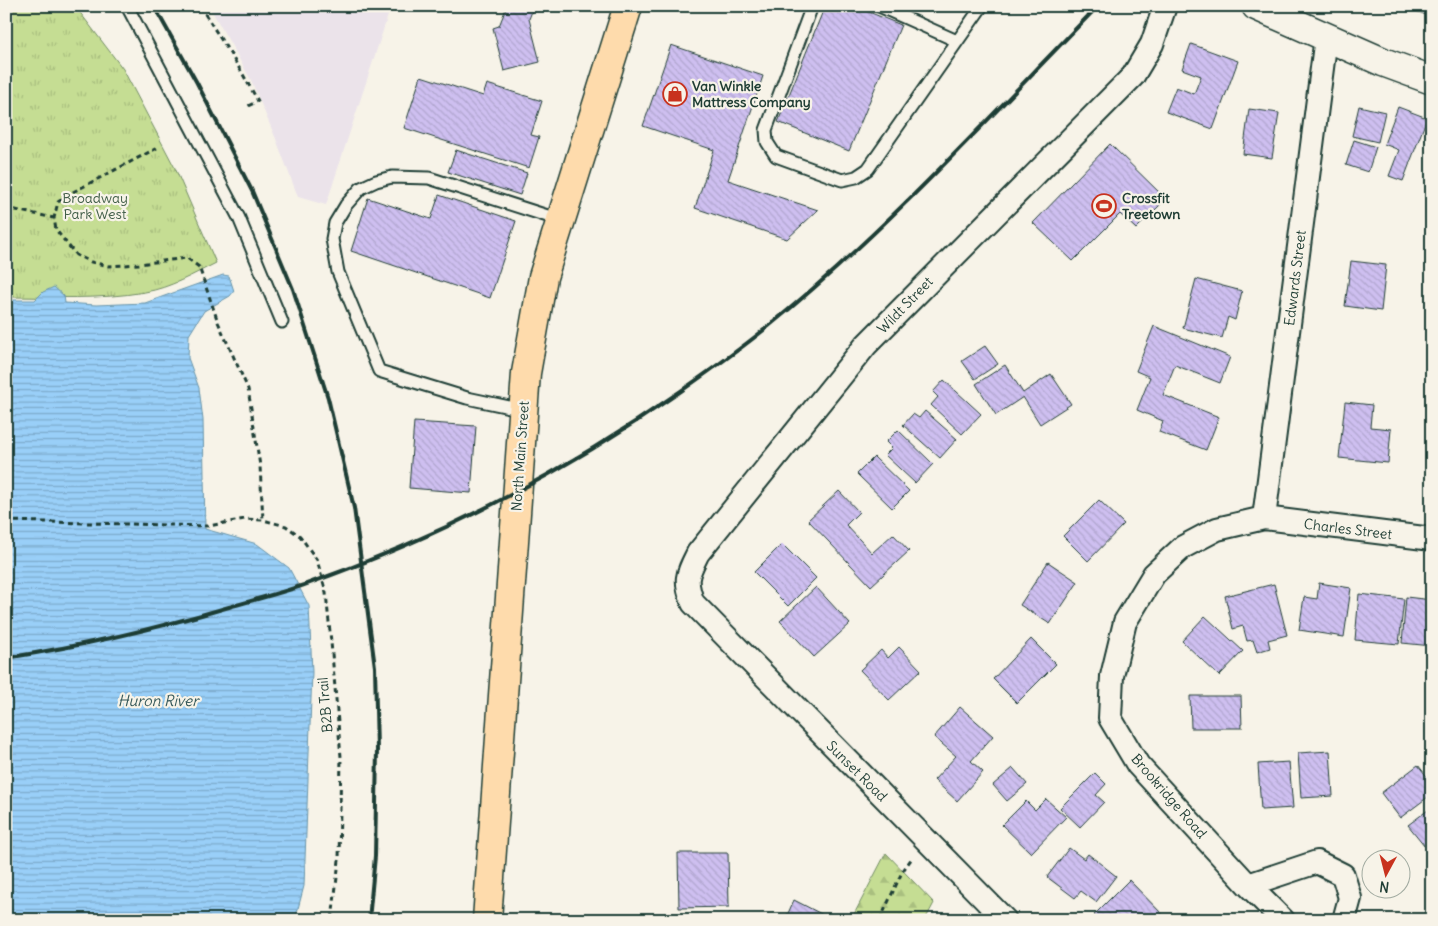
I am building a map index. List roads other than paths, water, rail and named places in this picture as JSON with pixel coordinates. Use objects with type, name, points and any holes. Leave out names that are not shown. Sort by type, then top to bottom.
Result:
[{"type":"main road","name":"North Main Street","points":[[487,920],[526,373],[543,277],[628,6]]},
{"type":"street","name":"Wildt Street","points":[[710,621],[693,603],[687,588],[689,572],[698,553],[866,345],[1133,76],[1152,44],[1165,6]]},
{"type":"street","points":[[1256,6],[1383,62],[1432,80]]},
{"type":"street","name":"Edwards Street","points":[[1264,518],[1326,37]]},
{"type":"street","name":"Charles Street","points":[[1264,518],[1432,539]]},
{"type":"street","name":"Brookridge Road","points":[[1264,518],[1218,529],[1183,547],[1154,574],[1125,622],[1112,676],[1110,718],[1138,766],[1283,920]]},
{"type":"street","name":"Sunset Road","points":[[710,621],[1005,920]]},
{"type":"street","points":[[1248,885],[1317,862],[1343,875],[1350,898],[1344,920]]},
{"type":"lane","points":[[128,6],[239,218],[282,322]]},
{"type":"lane","points":[[812,6],[766,130],[767,142],[776,156],[842,180],[856,177],[868,169],[982,6]]},
{"type":"lane","points":[[879,6],[958,41]]},
{"type":"lane","points":[[524,410],[467,398],[379,371],[338,272],[332,239],[335,223],[346,205],[361,188],[376,181],[392,177],[429,178],[560,220]]},
{"type":"water","name":"Huron River","points":[[223,275],[229,276],[234,291],[230,296],[204,311],[189,335],[188,358],[199,388],[203,420],[205,529],[257,544],[289,568],[309,606],[312,672],[304,886],[295,920],[6,920],[6,300],[35,300],[43,292],[54,287],[64,296],[65,303],[96,305],[145,303]]},
{"type":"railway","points":[[154,6],[197,83],[252,191],[293,289],[328,398],[354,508],[375,667],[377,750],[375,856],[369,920]]},
{"type":"railway","points":[[6,658],[146,630],[304,585],[403,546],[452,524],[546,476],[592,449],[637,421],[715,367],[759,334],[814,288],[897,211],[1098,6]]},
{"type":"place","name":"Van Winkle Mattress Company","points":[[675,94]]},
{"type":"place","name":"Crossfit Treetown","points":[[1104,206]]},
{"type":"park label","name":"Broadway Park West","points":[[95,206]]}]
